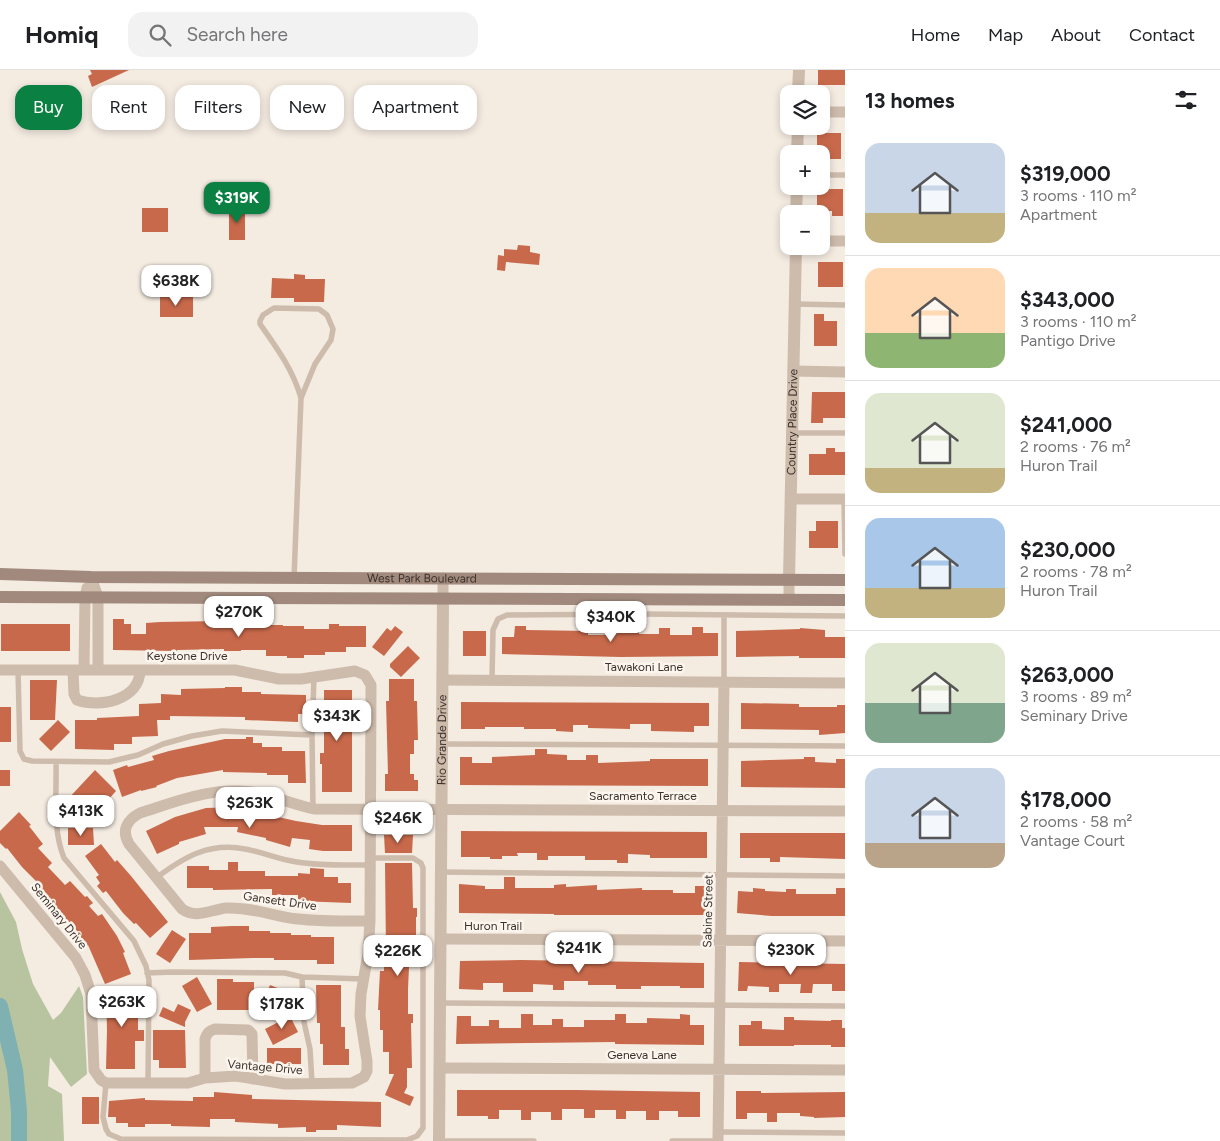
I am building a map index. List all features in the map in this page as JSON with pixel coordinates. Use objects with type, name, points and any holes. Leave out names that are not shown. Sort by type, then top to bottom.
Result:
[{"type":"main road","name":"West Park Boulevard","points":[[0,574],[91,577],[845,580]]},
{"type":"main road","points":[[294,578],[294,597]]},
{"type":"main road","name":"West Park Boulevard","points":[[0,597],[845,600]]},
{"type":"street","points":[[798,85],[799,70]]},
{"type":"street","points":[[830,112],[845,112]]},
{"type":"street","points":[[830,241],[845,241]]},
{"type":"street","name":"Country Place Drive","points":[[790,599],[796,255]]},
{"type":"street","points":[[793,371],[845,372]]},
{"type":"street","points":[[791,499],[845,500]]},
{"type":"street","points":[[91,577],[85,597],[79,670],[74,694],[76,700],[82,702],[113,701],[121,698],[138,682],[140,670]]},
{"type":"street","points":[[91,577],[98,597],[98,670]]},
{"type":"street","name":"Rio Grande Drive","points":[[439,1141],[443,578]]},
{"type":"street","name":"Keystone Drive","points":[[0,670],[234,670],[279,679],[301,679],[355,671],[365,675],[371,685],[371,809]]},
{"type":"street","name":"Tawakoni Lane","points":[[443,680],[845,683]]},
{"type":"street","name":"Sabine Street","points":[[718,1138],[724,810],[724,681]]},
{"type":"street","name":"Sacramento Terrace","points":[[156,878],[126,839],[125,833],[130,818],[140,813],[204,793],[231,790],[254,792],[313,808],[845,811]]},
{"type":"street","points":[[364,978],[370,921],[371,809]]},
{"type":"street","name":"Seminary Drive","points":[[0,866],[76,958],[85,975],[93,1007],[94,1070],[102,1080]]},
{"type":"street","name":"Gansett Drive","points":[[156,878],[186,912],[196,914],[225,908],[248,909],[289,918],[318,921],[370,921]]},
{"type":"street","name":"Huron Trail","points":[[441,939],[845,941]]},
{"type":"street","name":"Vantage Drive","points":[[102,1080],[188,1083],[205,1078],[236,1076],[285,1084],[352,1083],[364,1077],[367,1071],[360,1016],[364,978]]},
{"type":"street","points":[[205,1078],[205,1039],[210,1030],[215,1029],[248,1030],[252,1034],[253,1079]]},
{"type":"street","name":"Geneva Lane","points":[[440,1068],[845,1070]]},
{"type":"lane","points":[[830,174],[845,175]]},
{"type":"lane","points":[[794,304],[845,305]]},
{"type":"lane","points":[[294,578],[301,398],[297,383],[286,361],[260,324],[263,314],[274,308],[319,309],[324,311],[333,329],[331,340],[315,364],[301,398]]},
{"type":"lane","points":[[792,433],[845,433]]},
{"type":"lane","points":[[845,500],[845,554]]},
{"type":"lane","points":[[492,680],[493,630],[498,619],[507,615],[845,616]]},
{"type":"lane","points":[[724,616],[724,681]]},
{"type":"lane","points":[[18,670],[20,751],[24,759],[32,761],[109,762],[192,736],[222,731],[312,735]]},
{"type":"lane","points":[[313,808],[312,735],[314,677]]},
{"type":"lane","points":[[442,744],[845,746]]},
{"type":"lane","points":[[56,762],[59,847],[64,858],[134,941],[146,966],[148,1083]]},
{"type":"lane","points":[[102,1080],[104,1123],[109,1134],[121,1139],[407,1140],[417,1136],[423,1128],[423,868],[421,863],[413,858],[316,864],[296,862],[244,848],[222,848],[190,855],[156,878]]},
{"type":"lane","points":[[441,872],[845,876]]},
{"type":"lane","points":[[147,973],[285,973],[302,977],[364,978]]},
{"type":"lane","points":[[302,977],[304,1022],[310,1049],[312,1084]]},
{"type":"lane","points":[[440,1003],[845,1006]]},
{"type":"lane","points":[[672,1141],[845,1133]]},
{"type":"lane","points":[[439,1141],[534,1141]]},
{"type":"green space","points":[[0,892],[16,922],[33,984],[53,1020],[61,1013],[79,986],[83,997],[87,1074],[71,1087],[50,1057],[48,1086],[62,1094],[64,1141],[0,1141]]},
{"type":"building","points":[[90,70],[129,70],[96,85],[92,85],[92,87],[88,76],[92,74]]},
{"type":"building","points":[[818,70],[845,70],[845,85],[818,85]]},
{"type":"building","points":[[841,133],[841,159],[830,159],[830,145],[817,145],[817,135]]},
{"type":"building","points":[[830,189],[843,189],[843,216],[832,216],[830,205],[817,205],[817,195],[830,195]]},
{"type":"building","points":[[142,208],[168,208],[168,232],[142,232]]},
{"type":"building","points":[[229,208],[245,208],[245,240],[229,240]]},
{"type":"building","points":[[518,245],[530,246],[530,252],[540,254],[539,265],[506,262],[505,271],[497,270],[498,255],[504,256],[504,249],[517,250]]},
{"type":"building","points":[[818,262],[843,262],[843,287],[818,287]]},
{"type":"building","points":[[294,274],[305,275],[305,279],[325,279],[324,302],[294,302],[294,298],[271,298],[272,278],[294,279]]},
{"type":"building","points":[[160,296],[193,296],[193,317],[160,317]]},
{"type":"building","points":[[814,314],[824,314],[824,321],[837,321],[837,346],[814,346]]},
{"type":"building","points":[[812,392],[845,392],[845,418],[823,418],[823,423],[811,423]]},
{"type":"building","points":[[826,448],[835,448],[835,452],[845,452],[845,475],[809,475],[809,454],[826,454]]},
{"type":"building","points":[[816,521],[838,521],[838,548],[809,548],[809,531],[816,531]]},
{"type":"building","points":[[113,619],[124,619],[124,624],[131,624],[131,634],[146,634],[146,623],[160,622],[220,621],[220,623],[234,623],[234,628],[266,628],[266,625],[283,625],[304,626],[304,629],[329,629],[329,624],[366,626],[366,647],[346,647],[346,652],[304,655],[304,658],[266,656],[266,650],[113,650]]},
{"type":"building","points":[[1,624],[70,624],[70,651],[1,651]]},
{"type":"building","points":[[395,626],[403,632],[384,656],[372,647],[387,628],[391,631]]},
{"type":"building","points":[[515,626],[526,626],[526,630],[588,631],[588,635],[611,635],[611,627],[639,627],[639,634],[659,634],[659,628],[670,628],[670,635],[692,635],[692,627],[703,627],[703,633],[718,633],[718,656],[621,657],[502,654],[502,637],[514,637]]},
{"type":"building","points":[[800,628],[825,630],[825,637],[845,637],[845,658],[799,658],[799,656],[736,657],[736,631]]},
{"type":"building","points":[[463,631],[486,631],[486,656],[463,656]]},
{"type":"building","points":[[408,646],[420,658],[401,677],[390,667],[390,664]]},
{"type":"building","points":[[389,679],[414,679],[414,701],[417,701],[418,740],[414,740],[414,754],[410,754],[410,774],[414,774],[414,780],[418,780],[418,791],[385,791],[385,774],[388,774],[386,701],[389,701]]},
{"type":"building","points":[[30,680],[57,680],[55,720],[30,720]]},
{"type":"building","points":[[242,687],[242,692],[261,692],[261,694],[306,695],[306,714],[298,714],[298,722],[245,720],[245,717],[170,716],[170,720],[157,720],[158,736],[132,737],[132,744],[114,744],[114,750],[75,749],[75,720],[139,716],[139,704],[161,703],[161,694],[181,695],[181,689]]},
{"type":"building","points":[[324,690],[352,690],[352,792],[322,792],[320,753],[324,753],[324,720],[321,720],[321,711],[324,711]]},
{"type":"building","points":[[461,702],[709,703],[709,726],[694,726],[694,732],[651,731],[651,724],[630,724],[630,729],[588,728],[588,725],[573,725],[573,732],[556,731],[556,729],[524,729],[524,727],[461,729]]},
{"type":"building","points":[[741,703],[799,704],[799,707],[837,707],[837,705],[845,705],[845,733],[819,735],[819,730],[741,729]]},
{"type":"building","points":[[0,707],[11,707],[11,742],[0,742]]},
{"type":"building","points":[[58,720],[70,732],[51,751],[39,739]]},
{"type":"building","points":[[246,737],[253,737],[253,743],[262,743],[262,747],[282,747],[282,751],[305,751],[306,783],[288,783],[288,775],[223,772],[223,770],[177,778],[157,787],[141,790],[122,797],[113,770],[127,765],[128,767],[154,760],[152,756],[169,751],[225,739],[246,739]]},
{"type":"building","points":[[535,749],[547,749],[547,754],[567,755],[567,760],[586,760],[586,755],[598,755],[598,763],[650,761],[650,759],[708,759],[708,786],[460,785],[460,757],[472,757],[472,763],[492,763],[492,757],[535,755]]},
{"type":"building","points":[[804,757],[815,757],[815,762],[836,763],[836,759],[845,759],[845,788],[741,787],[741,761],[804,759]]},
{"type":"building","points":[[0,770],[10,770],[10,786],[0,786]]},
{"type":"building","points":[[95,770],[116,791],[90,820],[67,800]]},
{"type":"building","points":[[237,807],[296,821],[322,825],[352,825],[352,851],[309,849],[310,840],[292,838],[290,847],[266,840],[266,838],[237,832],[238,827],[204,827],[206,834],[179,842],[179,844],[157,854],[146,831],[175,817],[206,808]]},
{"type":"building","points":[[19,812],[31,825],[29,826],[43,844],[38,848],[52,863],[48,867],[65,885],[70,881],[85,897],[87,896],[93,903],[89,906],[98,916],[102,914],[125,952],[123,953],[131,974],[105,984],[88,945],[86,946],[75,929],[73,930],[34,885],[37,882],[7,848],[0,843],[0,831]]},
{"type":"building","points":[[68,828],[93,828],[94,845],[68,845]]},
{"type":"building","points":[[461,831],[707,832],[707,858],[650,858],[650,855],[628,854],[628,863],[617,863],[617,860],[585,860],[585,856],[548,856],[548,860],[537,860],[537,853],[517,853],[518,856],[502,856],[502,859],[461,857]]},
{"type":"building","points":[[740,833],[845,833],[845,859],[780,857],[780,862],[770,862],[770,858],[740,858]]},
{"type":"building","points":[[384,835],[413,835],[412,853],[385,853]]},
{"type":"building","points":[[101,844],[115,862],[117,860],[131,876],[168,922],[150,938],[123,913],[106,891],[103,893],[97,886],[100,883],[96,877],[99,875],[85,856]]},
{"type":"building","points":[[228,862],[238,862],[238,871],[265,871],[265,876],[298,876],[298,873],[310,874],[310,868],[324,869],[324,877],[338,877],[338,883],[351,883],[351,903],[298,901],[298,895],[272,895],[272,889],[213,890],[213,888],[187,888],[187,866],[209,866],[209,870],[228,870]]},
{"type":"building","points":[[385,863],[412,863],[413,908],[417,908],[416,945],[410,945],[408,989],[408,1014],[413,1014],[413,1023],[411,1023],[412,1068],[407,1068],[407,1087],[404,1093],[414,1097],[410,1106],[385,1095],[394,1074],[389,1074],[389,1052],[383,1052],[383,1030],[380,1030],[380,1010],[378,1010],[380,971],[384,971],[384,951],[386,951]]},
{"type":"building","points":[[504,877],[515,877],[515,888],[554,888],[554,885],[566,884],[566,887],[597,885],[597,890],[642,888],[642,890],[673,890],[673,893],[695,893],[695,886],[706,886],[706,915],[459,913],[459,884],[485,886],[485,889],[504,889]]},
{"type":"building","points":[[753,888],[765,889],[765,891],[786,892],[786,889],[796,889],[796,894],[836,894],[836,888],[845,888],[845,916],[772,916],[737,913],[738,891],[753,892]]},
{"type":"building","points":[[249,926],[249,931],[291,933],[291,935],[311,935],[311,937],[334,937],[334,964],[317,964],[317,960],[274,960],[274,958],[189,960],[189,933],[211,933],[211,927]]},
{"type":"building","points":[[172,930],[186,939],[170,963],[156,954]]},
{"type":"building","points":[[460,961],[704,963],[704,988],[641,986],[641,989],[616,989],[616,985],[588,985],[588,981],[564,981],[564,990],[553,990],[553,985],[533,984],[533,992],[503,992],[503,983],[483,983],[483,990],[459,989]]},
{"type":"building","points":[[739,962],[845,964],[845,991],[832,991],[832,984],[813,984],[812,993],[800,993],[801,984],[779,984],[779,992],[769,992],[769,987],[748,986],[747,991],[738,991]]},
{"type":"building","points":[[197,977],[212,1004],[197,1012],[182,986]]},
{"type":"building","points":[[217,979],[233,979],[233,982],[254,982],[254,1010],[217,1010]]},
{"type":"building","points":[[270,985],[285,991],[274,1020],[258,1014]]},
{"type":"building","points":[[316,985],[341,985],[341,1027],[345,1027],[345,1049],[349,1049],[349,1065],[323,1065],[320,1023],[317,1023]]},
{"type":"building","points":[[140,987],[140,995],[135,995],[135,1009],[138,1009],[138,1030],[144,1030],[144,1041],[135,1041],[135,1069],[106,1069],[106,988]]},
{"type":"building","points":[[178,1004],[191,1010],[185,1022],[185,1027],[159,1016],[163,1007],[174,1012]]},
{"type":"building","points":[[521,1014],[533,1014],[533,1025],[552,1025],[552,1019],[563,1019],[563,1027],[584,1027],[584,1020],[615,1020],[615,1014],[626,1014],[626,1023],[647,1023],[647,1018],[680,1019],[680,1014],[690,1015],[690,1025],[704,1025],[704,1045],[615,1044],[615,1042],[456,1044],[457,1016],[471,1016],[471,1026],[489,1026],[489,1020],[499,1020],[499,1028],[521,1028]]},
{"type":"building","points":[[290,1016],[298,1032],[273,1045],[265,1029]]},
{"type":"building","points":[[784,1017],[794,1017],[794,1020],[842,1020],[842,1028],[845,1028],[845,1047],[831,1047],[831,1045],[739,1046],[739,1025],[751,1025],[751,1021],[762,1021],[762,1029],[784,1030]]},
{"type":"building","points":[[153,1030],[185,1030],[186,1068],[159,1068],[159,1060],[153,1060]]},
{"type":"building","points":[[267,1048],[301,1048],[301,1064],[267,1064]]},
{"type":"building","points":[[457,1090],[700,1092],[700,1117],[678,1117],[678,1111],[659,1111],[659,1120],[646,1120],[646,1111],[626,1111],[626,1119],[616,1119],[616,1110],[595,1110],[595,1118],[584,1118],[584,1109],[562,1109],[562,1120],[551,1120],[551,1112],[531,1112],[531,1120],[521,1120],[521,1110],[499,1110],[499,1119],[488,1119],[488,1116],[457,1116]]},
{"type":"building","points":[[736,1091],[761,1091],[761,1093],[845,1092],[845,1117],[814,1118],[800,1116],[800,1113],[777,1113],[777,1122],[767,1122],[767,1113],[747,1113],[747,1119],[736,1119]]},
{"type":"building","points":[[214,1092],[252,1095],[252,1099],[381,1102],[381,1127],[337,1125],[337,1130],[306,1132],[306,1127],[278,1128],[278,1124],[235,1122],[235,1119],[210,1119],[210,1127],[145,1124],[145,1127],[128,1127],[128,1123],[116,1123],[116,1117],[108,1117],[109,1101],[145,1098],[145,1100],[193,1101],[193,1097],[214,1097]]},
{"type":"building","points":[[82,1097],[99,1097],[99,1124],[82,1124]]},
{"type":"waterway","points":[[0,1006],[15,1070],[19,1111],[19,1141]]}]
